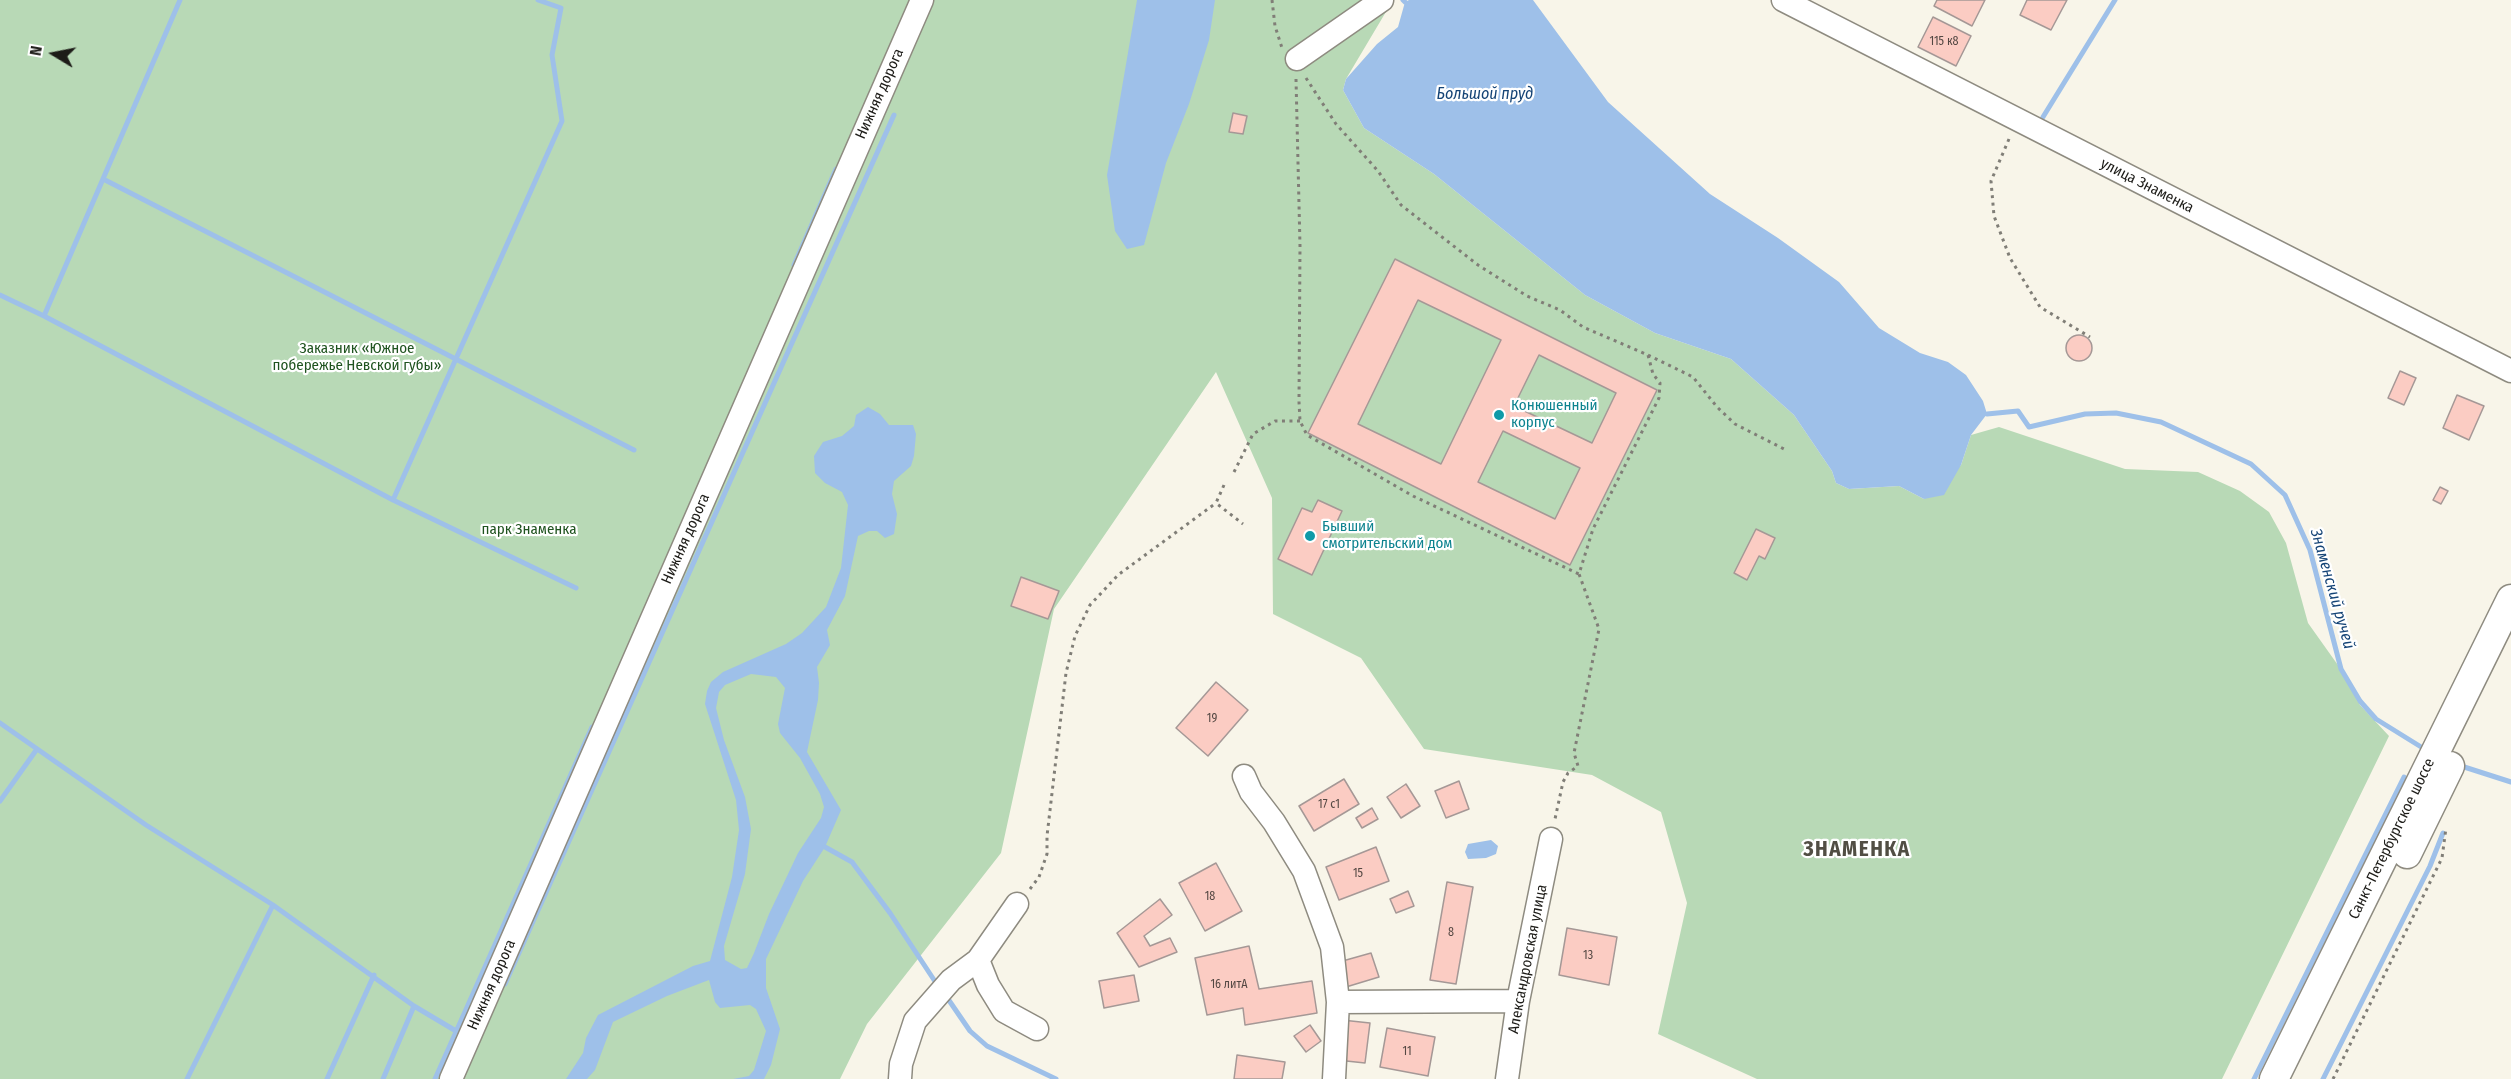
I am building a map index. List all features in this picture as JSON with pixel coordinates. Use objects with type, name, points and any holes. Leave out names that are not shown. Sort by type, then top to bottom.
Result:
[{"type":"main road","name":"Санкт-Петербургское шоссе","points":[[2296,1079],[2429,794],[2511,599]]},
{"type":"main road","name":"Санкт-Петербургское шоссе","points":[[2460,724],[2511,643]]},
{"type":"main road","name":"Санкт-Петербургское шоссе","points":[[2274,1079],[2429,794]]},
{"type":"street","name":"Нижняя дорога","points":[[451,1079],[922,0]]},
{"type":"street","points":[[1297,59],[1382,0]]},
{"type":"street","name":"улица Знаменка","points":[[1783,0],[2511,371]]},
{"type":"street","points":[[1245,776],[1251,792],[1274,822],[1304,871],[1332,947],[1338,1002],[1334,1079]]},
{"type":"street","name":"Александровская улица","points":[[1507,1079],[1518,1001],[1551,839]]},
{"type":"street","points":[[900,1079],[910,1033],[915,1021],[943,987],[978,960],[1017,904]]},
{"type":"street","points":[[978,960],[988,985],[1004,1011],[1037,1029]]},
{"type":"street","points":[[1338,1002],[1518,1001]]},
{"type":"path","points":[[1272,0],[1275,26],[1283,49],[1297,59],[1311,88],[1336,124],[1378,171],[1401,205],[1438,236],[1527,296],[1560,310],[1583,327],[1693,377],[1717,407],[1735,424],[1786,450]]},
{"type":"path","points":[[1297,59],[1295,91],[1299,188],[1300,421],[1307,435],[1413,496],[1579,574]]},
{"type":"path","points":[[2019,122],[2002,152],[1991,181],[1994,216],[2010,258],[2040,307],[2090,337]]},
{"type":"path","points":[[1551,839],[1563,782],[1568,773],[1578,766],[1574,753],[1599,629],[1579,574],[1602,509],[1659,398],[1660,383],[1653,374],[1648,355]]},
{"type":"path","points":[[1233,472],[1253,434],[1275,421],[1300,421]]},
{"type":"path","points":[[1017,904],[1039,877],[1047,854],[1047,836],[1066,672],[1075,636],[1085,615],[1090,605],[1118,575],[1216,503],[1224,485]]},
{"type":"path","points":[[1216,503],[1243,524]]},
{"type":"path","points":[[2333,1079],[2442,858],[2447,837],[2446,822],[2429,794]]},
{"type":"green space","name":"парк Знаменка","points":[[0,0],[1393,0],[1346,79],[1343,90],[1364,128],[1434,174],[1585,295],[1655,333],[1731,359],[1794,415],[1832,471],[1836,483],[1849,489],[1899,486],[1924,499],[1961,465],[1971,435],[1999,427],[2125,469],[2198,472],[2240,491],[2269,512],[2286,543],[2308,623],[2340,668],[2360,705],[2389,736],[2222,1079],[1757,1079],[1658,1034],[1687,903],[1661,812],[1592,775],[1424,749],[1361,658],[1273,614],[1272,498],[1216,372],[1054,609],[1001,853],[867,1024],[840,1079],[0,1079]]},
{"type":"water","points":[[1137,0],[1215,0],[1209,40],[1189,104],[1166,163],[1144,245],[1127,249],[1115,231],[1107,175]]},
{"type":"water","name":"Большой пруд","points":[[1409,0],[1533,0],[1608,102],[1710,194],[1778,238],[1839,282],[1879,328],[1920,353],[1948,362],[1966,375],[1983,401],[1987,414],[1971,435],[1961,465],[1944,495],[1924,499],[1899,486],[1849,489],[1836,483],[1832,471],[1794,415],[1731,359],[1655,333],[1585,295],[1434,174],[1364,128],[1343,90],[1346,79],[1377,44],[1398,27],[1405,2]]},
{"type":"water","points":[[868,407],[880,414],[889,425],[913,425],[916,434],[914,456],[911,466],[894,481],[892,494],[897,514],[894,534],[885,538],[877,531],[869,531],[858,536],[845,596],[827,630],[830,645],[817,667],[818,700],[807,752],[841,810],[825,847],[803,881],[766,959],[766,988],[780,1029],[771,1065],[764,1079],[733,1079],[749,1076],[754,1070],[766,1031],[756,1009],[750,1005],[720,1008],[715,1002],[709,980],[667,996],[613,1022],[595,1070],[587,1079],[566,1079],[583,1053],[586,1038],[598,1015],[693,966],[710,961],[732,877],[739,830],[736,800],[705,704],[707,691],[711,682],[723,672],[786,644],[802,633],[826,607],[841,568],[848,505],[842,492],[825,483],[815,473],[814,456],[823,442],[842,436],[854,426],[856,415]],"holes":[[[751,674],[776,677],[785,688],[778,724],[780,733],[800,758],[820,794],[824,807],[821,818],[798,853],[747,968],[741,969],[725,960],[724,946],[745,874],[751,829],[745,797],[724,740],[716,708],[719,692],[725,685]]]},
{"type":"water","points":[[1491,840],[1498,846],[1496,854],[1486,858],[1468,859],[1465,852],[1468,844]]},
{"type":"building","points":[[1937,0],[1985,0],[1972,26],[1934,6]]},
{"type":"building","points":[[2027,0],[2067,0],[2051,30],[2020,15]]},
{"type":"building","points":[[1933,17],[1971,36],[1956,66],[1918,47]]},
{"type":"building","points":[[1233,113],[1247,116],[1243,134],[1229,132]]},
{"type":"building","name":"Конюшенный корпус","points":[[1395,259],[1657,390],[1570,565],[1308,433]],"holes":[[[1418,300],[1501,340],[1441,464],[1358,424]],[[1539,355],[1616,393],[1592,443],[1514,406]],[[1503,431],[1580,468],[1555,519],[1478,482]]]},
{"type":"building","points":[[2079,335],[2088,339],[2092,348],[2088,357],[2079,361],[2070,357],[2066,348],[2070,339]]},
{"type":"building","points":[[2400,371],[2416,378],[2404,405],[2388,398]]},
{"type":"building","points":[[2457,395],[2484,406],[2469,440],[2443,428]]},
{"type":"building","points":[[2440,487],[2448,491],[2441,504],[2433,500]]},
{"type":"building","name":"Бывший смотрительский дом","points":[[1318,500],[1342,511],[1312,575],[1278,559],[1302,508],[1312,512]]},
{"type":"building","points":[[1756,529],[1775,538],[1765,559],[1759,556],[1747,580],[1734,573]]},
{"type":"building","points":[[1021,577],[1059,591],[1048,619],[1011,606]]},
{"type":"building","points":[[1216,682],[1248,710],[1208,756],[1176,728]]},
{"type":"building","points":[[1344,779],[1359,804],[1314,831],[1299,806]]},
{"type":"building","points":[[1459,781],[1469,809],[1446,818],[1435,791]]},
{"type":"building","points":[[1406,784],[1420,806],[1401,818],[1387,797]]},
{"type":"building","points":[[1372,808],[1378,819],[1362,828],[1356,818]]},
{"type":"building","points":[[1376,847],[1389,881],[1339,900],[1326,867]]},
{"type":"building","points":[[1216,863],[1242,911],[1205,931],[1179,883]]},
{"type":"building","points":[[1447,882],[1473,887],[1456,984],[1430,980]]},
{"type":"building","points":[[1408,891],[1414,906],[1396,913],[1390,899]]},
{"type":"building","points":[[1160,899],[1172,915],[1144,936],[1150,946],[1170,938],[1177,952],[1139,967],[1117,933]]},
{"type":"building","points":[[1567,928],[1617,937],[1609,985],[1559,975]]},
{"type":"building","points":[[1249,946],[1259,989],[1312,981],[1317,1013],[1245,1025],[1243,1008],[1207,1015],[1195,958]]},
{"type":"building","points":[[1371,953],[1379,977],[1346,987],[1339,962]]},
{"type":"building","points":[[1134,975],[1139,1001],[1104,1008],[1099,981]]},
{"type":"building","points":[[1342,1020],[1370,1023],[1365,1063],[1337,1060]]},
{"type":"building","points":[[1310,1025],[1321,1041],[1306,1052],[1294,1036]]},
{"type":"building","points":[[1387,1028],[1435,1037],[1428,1076],[1380,1067]]},
{"type":"building","points":[[1237,1055],[1285,1062],[1282,1079],[1234,1079]]},
{"type":"waterway","points":[[44,316],[180,0]]},
{"type":"waterway","points":[[393,500],[562,121],[552,55],[561,8],[538,0]]},
{"type":"waterway","points":[[2043,117],[2115,0]]},
{"type":"waterway","points":[[505,984],[894,115]]},
{"type":"waterway","points":[[794,265],[836,169]]},
{"type":"waterway","points":[[105,180],[634,450]]},
{"type":"waterway","points":[[0,295],[393,500],[576,588]]},
{"type":"waterway","name":"Знаменский ручей","points":[[1987,414],[2018,411],[2029,427],[2085,414],[2116,413],[2161,422],[2251,464],[2285,495],[2310,550],[2341,669],[2360,701],[2376,719],[2426,750]]},
{"type":"waterway","points":[[0,723],[146,825],[273,905],[414,1006],[383,1079]]},
{"type":"waterway","points":[[435,1079],[592,727]]},
{"type":"waterway","points":[[0,801],[37,749]]},
{"type":"waterway","name":"Знаменский ручей","points":[[2458,765],[2511,782]]},
{"type":"waterway","points":[[2254,1079],[2404,777]]},
{"type":"waterway","points":[[2323,1079],[2430,866],[2443,833]]},
{"type":"waterway","points":[[825,847],[852,862],[890,913],[938,986]]},
{"type":"waterway","points":[[187,1079],[273,905]]},
{"type":"waterway","points":[[327,1079],[374,975]]},
{"type":"waterway","points":[[946,996],[970,1031],[987,1046],[1056,1079]]},
{"type":"waterway","points":[[414,1006],[456,1031]]},
{"type":"place","name":"Конюшенный корпус","points":[[1499,415]]},
{"type":"place","name":"Бывший смотрительский дом","points":[[1310,536]]},
{"type":"district","name":"ЗНАМЕНКА","points":[[1857,850]]},
{"type":"park label","name":"Заказник «Южное побережье Невской губы»","points":[[357,358]]}]
